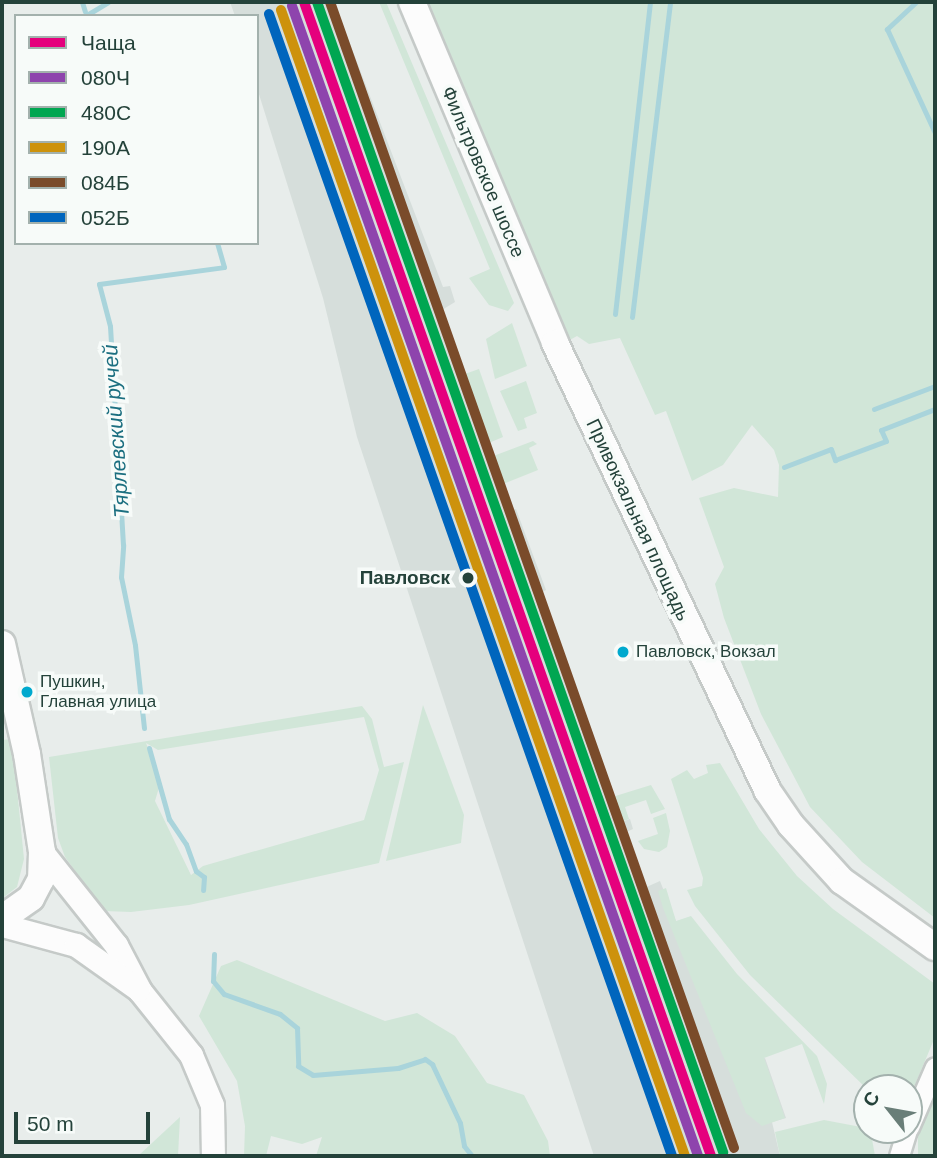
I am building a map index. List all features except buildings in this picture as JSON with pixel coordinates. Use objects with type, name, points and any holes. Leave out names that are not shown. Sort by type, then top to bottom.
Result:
[{"type":"main road","name":"Фильтровское шоссе","points":[[412,2],[555,343]]},
{"type":"main road","name":"Привокзальная площадь","points":[[555,343],[767,790],[813,853],[869,901],[935,947]]},
{"type":"main road","points":[[2,644],[27,754],[42,852],[41,879],[32,898],[2,918]]},
{"type":"street","points":[[42,852],[116,945],[140,991],[202,1076],[212,1105],[213,1156]]},
{"type":"street","points":[[2,925],[76,945],[140,991]]},
{"type":"street","points":[[923,1094],[935,1067]]},
{"type":"shaded area","points":[[230,2],[334,2],[443,287],[450,286],[455,302],[437,313],[499,490],[503,489],[511,511],[516,509],[546,590],[541,593],[558,637],[549,641],[557,651],[618,823],[630,819],[633,829],[622,834],[642,889],[660,881],[735,1069],[765,1058],[786,1118],[772,1122],[780,1156],[594,1156],[357,437],[323,298],[259,94],[259,14],[234,14]]},
{"type":"green space","points":[[379,2],[386,2],[514,303],[508,311],[489,305],[469,278],[490,269]]},
{"type":"green space","points":[[428,2],[935,2],[935,918],[862,862],[810,807],[761,714],[724,618],[715,584],[724,567],[699,498],[734,488],[778,497],[779,465],[774,450],[752,425],[723,465],[692,481],[666,411],[655,415],[620,338],[589,344],[577,336],[568,341]]},
{"type":"green space","points":[[512,323],[527,366],[495,379],[486,339]]},
{"type":"green space","points":[[479,369],[503,437],[484,445],[459,376]]},
{"type":"green space","points":[[526,381],[537,413],[524,418],[527,428],[518,431],[500,391]]},
{"type":"green space","points":[[533,441],[537,444],[529,448],[538,470],[498,486],[488,458]]},
{"type":"green space","points":[[423,705],[464,815],[461,843],[386,861]]},
{"type":"green space","points":[[362,706],[372,719],[384,767],[404,762],[379,863],[189,905],[131,912],[104,911],[65,857],[58,838],[49,757]],"holes":[[[364,717],[379,770],[364,820],[203,866],[191,875],[155,801],[161,781],[146,743],[158,750]]]},
{"type":"green space","points":[[12,739],[24,859],[17,887],[4,897],[2,740]]},
{"type":"green space","points":[[720,763],[759,829],[797,876],[833,909],[935,984],[935,1037],[919,1074],[853,1075],[750,975],[695,906],[687,890],[702,886],[703,878],[671,779],[687,770],[694,779],[708,773],[706,765]]},
{"type":"green space","points":[[651,785],[665,809],[651,814],[646,800],[625,807],[629,819],[618,823],[609,798]]},
{"type":"green space","points":[[666,813],[670,831],[667,847],[659,852],[644,849],[638,841],[658,834],[653,818]]},
{"type":"green space","points":[[666,888],[676,921],[691,916],[737,974],[817,1056],[827,1084],[824,1104],[802,1044],[764,1058],[785,1118],[762,1126],[746,1113],[663,908],[658,891]]},
{"type":"green space","points":[[237,960],[385,1021],[417,1013],[455,1036],[487,1083],[524,1095],[548,1141],[550,1156],[316,1156],[322,1137],[302,1144],[271,1136],[266,1156],[244,1156],[245,1126],[237,1081],[199,1016],[221,966]]},
{"type":"green space","points":[[935,1090],[935,1156],[918,1156],[918,1144],[923,1144],[923,1120]]},
{"type":"green space","points":[[180,1117],[178,1156],[138,1156]]},
{"type":"green space","points":[[824,1120],[853,1125],[853,1144],[873,1144],[875,1156],[780,1156],[775,1132]]},
{"type":"waterway","points":[[82,2],[85,12]]},
{"type":"waterway","name":"Тярлевский ручей","points":[[88,14],[108,2]]},
{"type":"waterway","points":[[615,314],[650,2]]},
{"type":"waterway","points":[[632,317],[670,2]]},
{"type":"waterway","points":[[916,2],[887,29],[935,133]]},
{"type":"waterway","name":"Тярлевский ручей","points":[[144,728],[135,645],[121,577],[123,545],[110,326],[99,284],[224,267],[218,245]]},
{"type":"waterway","points":[[874,409],[935,386]]},
{"type":"waterway","points":[[784,467],[831,449],[835,460],[886,441],[881,430],[935,409]]},
{"type":"waterway","name":"Тярлевский ручей","points":[[149,748],[169,819],[186,844],[196,871],[204,877],[203,890]]},
{"type":"waterway","name":"Тярлевский ручей","points":[[214,954],[213,981],[224,994],[280,1014],[297,1028],[298,1066],[313,1075],[398,1068],[425,1059],[432,1064],[460,1123],[464,1146],[472,1156]]},
{"type":"transit line","name":"Чаща","points":[[304,2],[711,1156]]},
{"type":"transit line","name":"480С","points":[[317,2],[723,1152]]},
{"type":"transit line","name":"084Б","points":[[330,2],[734,1148]]},
{"type":"transit line","name":"080Ч","points":[[292,6],[698,1156]]},
{"type":"transit line","name":"190А","points":[[281,10],[685,1156]]},
{"type":"transit line","name":"052Б","points":[[269,14],[672,1156]]},
{"type":"place","name":"Павловск","points":[[468,578]]},
{"type":"place","name":"Павловск, Вокзал","points":[[623,652]]},
{"type":"place","name":"Пушкин, Главная улица","points":[[27,692]]}]
